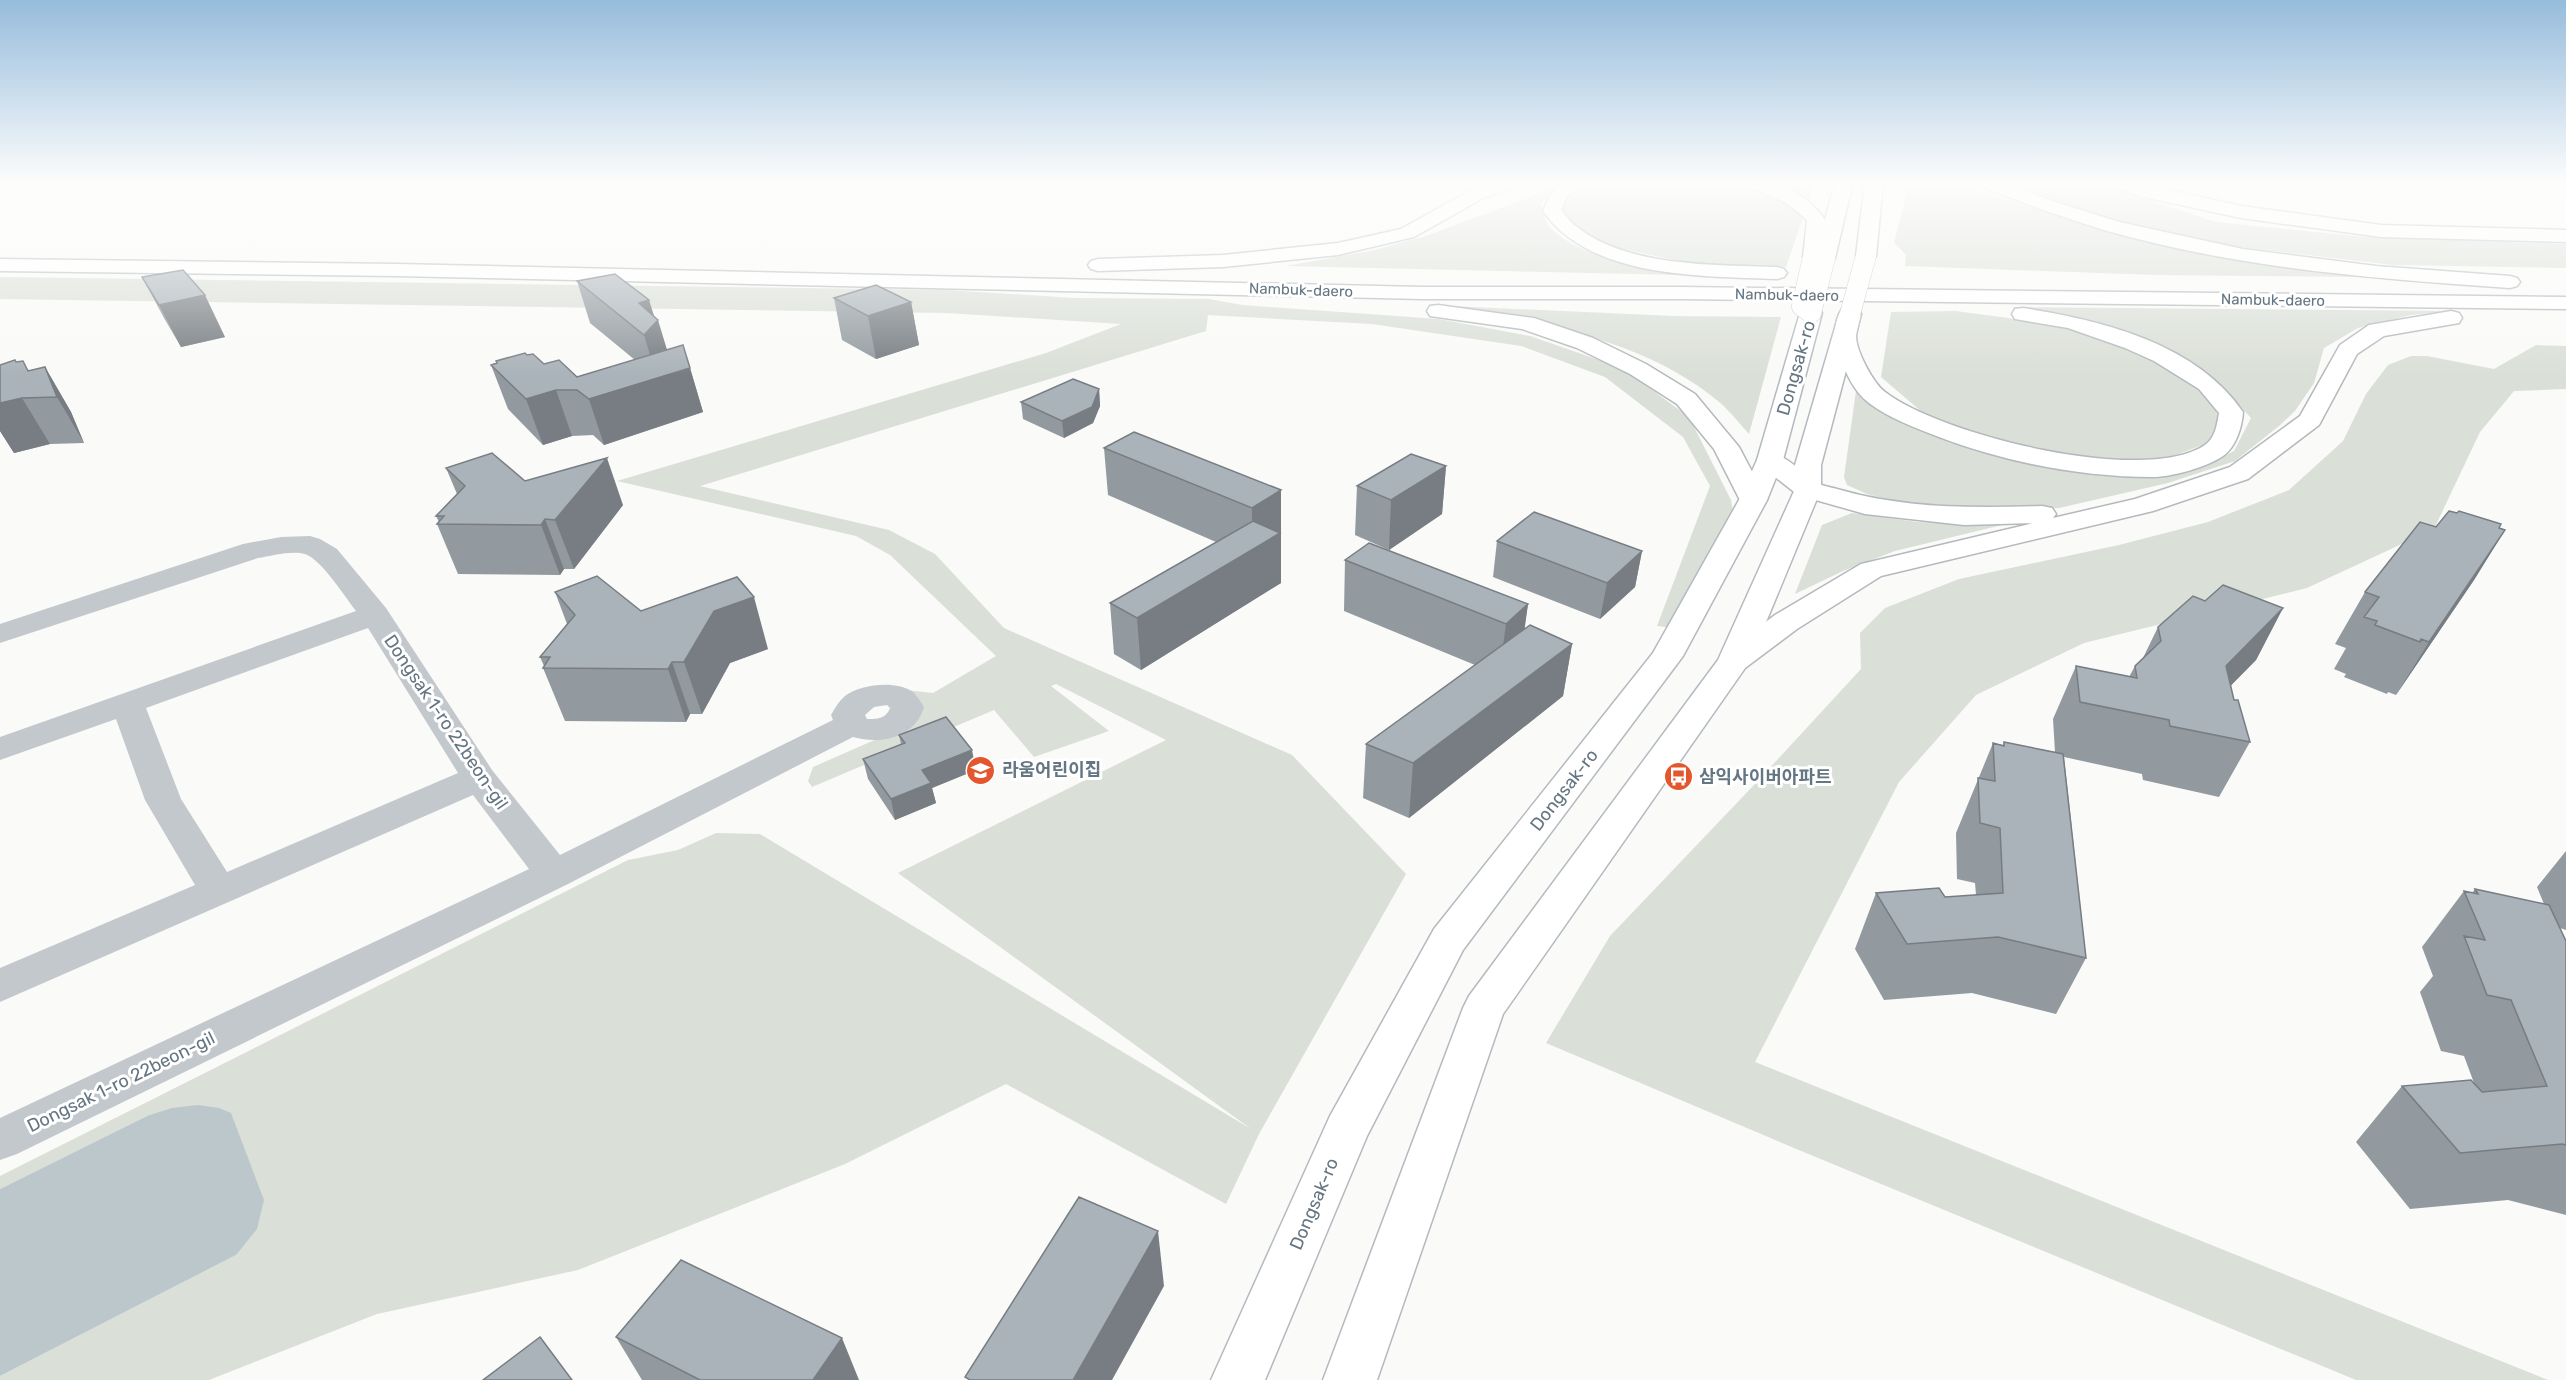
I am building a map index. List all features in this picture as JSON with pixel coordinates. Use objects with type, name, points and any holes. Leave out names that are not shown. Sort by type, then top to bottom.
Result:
[{"type":"main road","points":[[1016,268],[1223,261],[1349,246]]},
{"type":"main road","points":[[1598,246],[1655,264],[1703,270],[2030,283]]},
{"type":"main road","points":[[1818,246],[1819,258]]},
{"type":"main road","points":[[1819,258],[1823,246]]},
{"type":"main road","name":"Dongsak-ro","points":[[1350,1380],[1484,1008],[1734,661],[1808,489],[1808,465],[1867,246]]},
{"type":"main road","points":[[2196,246],[2239,255],[2380,271],[2566,286]]},
{"type":"main road","name":"Nambuk-daero","points":[[0,253],[1016,268],[1678,281],[2566,286]]},
{"type":"main road","name":"Dongsak-ro","points":[[1238,1380],[1346,1130],[1448,940],[1667,656],[1753,500],[1770,460],[1811,313],[1802,306],[1819,258]]},
{"type":"main road","name":"Nambuk-daero","points":[[0,265],[397,270],[1572,294],[1680,293],[2566,303]]},
{"type":"main road","points":[[1117,286],[1466,314],[1526,324],[1585,343],[1638,369],[1686,399],[1726,447],[1753,500]]},
{"type":"main road","points":[[1572,294],[1933,306],[2001,310],[2072,322],[2142,347],[2207,384],[2231,412],[2229,430],[2215,450],[2182,464],[2155,469],[2064,462],[1990,447],[1917,420],[1876,397],[1858,375],[1845,338],[1850,314]]},
{"type":"main road","points":[[1734,661],[1786,622],[1871,570],[2142,505],[2239,473],[2310,420],[2348,350],[2377,330],[2429,320],[2566,313]]},
{"type":"main road","points":[[1770,460],[1808,489],[1864,506],[1964,517],[2037,515],[2142,505]]},
{"type":"street","name":"Dongsak 1-ro 22beon-gil","points":[[0,634],[253,550],[310,545],[327,555],[375,615],[479,778],[554,874],[0,1140]]},
{"type":"street","points":[[0,749],[375,615]]},
{"type":"street","points":[[128,705],[163,800],[219,891]]},
{"type":"street","points":[[554,874],[852,724]]},
{"type":"street","points":[[0,986],[479,778]]},
{"type":"shaded area","points":[[1387,246],[1578,246],[1610,259],[1679,275],[1286,266]]},
{"type":"shaded area","points":[[1613,246],[1793,246],[1786,267],[1700,265]]},
{"type":"shaded area","points":[[1898,246],[2185,246],[2374,277],[2155,275],[1905,266],[1906,255]]},
{"type":"shaded area","points":[[2235,246],[2566,246],[2566,268],[2393,265]]},
{"type":"shaded area","points":[[0,277],[946,290],[1075,298],[1209,299],[1242,305],[1439,319],[1530,336],[1622,368],[1689,417],[1731,500],[1733,512],[1673,628],[1657,626],[1710,486],[1683,437],[1605,377],[1521,346],[1372,324],[1208,315],[1206,331],[700,486],[889,530],[935,554],[1004,628],[1292,755],[1406,874],[1259,1134],[1226,1204],[1006,1084],[845,1164],[578,1270],[377,1314],[209,1380],[0,1380],[0,1376],[236,1255],[147,1116],[0,1189],[0,1176],[628,860],[678,850],[716,833],[760,834],[1251,1129],[898,873],[1166,740],[1056,684],[1051,686],[1109,731],[1034,757],[994,710],[812,787],[808,781],[813,767],[902,728],[897,689],[933,693],[996,656],[890,555],[856,536],[617,481],[1046,353],[1121,324],[947,313],[0,299]]},
{"type":"shaded area","points":[[1449,306],[1674,316],[1781,317],[1749,434],[1722,405],[1689,380],[1657,362],[1624,348],[1555,327]]},
{"type":"shaded area","points":[[2010,307],[2451,311],[2411,315],[2358,328],[2324,348],[2314,383],[2295,411],[2279,426],[2235,461],[2168,483],[2059,508],[1978,511],[1905,504],[1867,494],[1847,485],[1844,477],[1857,384],[1893,412],[2053,468],[2098,475],[2161,475],[2202,467],[2234,451],[2251,418],[2217,381],[2154,345],[2068,317]]},
{"type":"shaded area","points":[[1956,311],[2052,325],[2118,343],[2148,355],[2176,371],[2208,399],[2215,408],[2220,425],[2210,442],[2171,457],[2131,462],[2068,456],[2004,445],[1922,412],[1881,377],[1891,312]]},
{"type":"shaded area","points":[[2536,345],[2566,346],[2566,389],[2514,391],[2480,432],[2434,529],[2307,588],[2084,643],[1976,695],[1899,782],[1755,1062],[2548,1380],[2356,1380],[1546,1043],[1610,936],[1861,669],[1860,633],[1885,608],[1959,579],[2119,545],[2208,522],[2289,490],[2343,441],[2366,394],[2388,365],[2411,356],[2427,356],[2494,369]]},
{"type":"shaded area","points":[[1852,513],[1917,522],[2002,525],[1895,551],[1843,571],[1795,594],[1822,525]]},
{"type":"shaded area","points":[[198,1105],[219,1108],[231,1113],[264,1200],[257,1229],[236,1255],[0,1376],[0,1189],[147,1116],[172,1108]]},
{"type":"building","points":[[183,270],[205,295],[159,305],[142,277]]},
{"type":"building","points":[[615,274],[649,300],[639,303],[658,320],[644,335],[577,281]]},
{"type":"building","points":[[876,285],[911,302],[868,316],[834,298]]},
{"type":"building","points":[[683,345],[690,368],[589,399],[577,390],[556,390],[526,399],[491,365],[497,363],[496,361],[525,353],[533,354],[544,364],[559,360],[577,377]]},
{"type":"building","points":[[15,360],[16,362],[23,361],[28,371],[45,367],[57,397],[22,398],[0,403],[0,365]]},
{"type":"building","points":[[1073,379],[1099,389],[1092,407],[1062,421],[1021,402]]},
{"type":"building","points":[[1134,432],[1281,490],[1252,508],[1104,448]]},
{"type":"building","points":[[492,453],[525,481],[607,458],[555,520],[545,519],[541,525],[437,524],[444,516],[436,516],[465,486],[446,468]]},
{"type":"building","points":[[1411,454],[1446,466],[1391,500],[1357,486]]},
{"type":"building","points":[[2449,511],[2457,513],[2459,511],[2501,524],[2499,528],[2505,530],[2429,642],[2421,639],[2420,642],[2375,625],[2377,621],[2364,617],[2379,597],[2365,592],[2420,522],[2436,527]]},
{"type":"building","points":[[1534,512],[1642,551],[1607,583],[1497,541]]},
{"type":"building","points":[[1253,521],[1280,533],[1137,618],[1110,603]]},
{"type":"building","points":[[1369,543],[1528,604],[1506,624],[1345,560]]},
{"type":"building","points":[[597,576],[641,611],[737,577],[754,597],[714,611],[684,662],[672,662],[668,669],[543,668],[550,657],[540,657],[575,615],[555,592]]},
{"type":"building","points":[[2223,585],[2283,608],[2226,666],[2234,700],[2238,700],[2250,742],[2170,726],[2169,720],[2080,702],[2076,666],[2137,678],[2135,666],[2161,641],[2158,627],[2193,596],[2205,601]]},
{"type":"building","points":[[1530,625],[1572,644],[1413,763],[1366,744]]},
{"type":"building","points":[[946,717],[972,750],[922,770],[931,783],[891,799],[863,759],[905,743],[899,735]]},
{"type":"building","points":[[2004,742],[2063,754],[2086,958],[1998,937],[1907,944],[1876,893],[1939,888],[1945,897],[2003,893],[2000,828],[1980,823],[1978,778],[1995,781],[1993,743],[2004,746]]},
{"type":"building","points":[[2475,889],[2549,905],[2566,941],[2566,1145],[2460,1153],[2402,1086],[2471,1080],[2482,1092],[2547,1086],[2511,1000],[2487,995],[2464,936],[2485,940],[2464,891],[2478,894]]},
{"type":"building","points":[[1079,1197],[1158,1231],[1073,1380],[970,1380],[965,1377]]},
{"type":"building","points":[[681,1260],[842,1338],[813,1380],[700,1380],[616,1337]]},
{"type":"building","points":[[540,1337],[572,1380],[483,1380]]},
{"type":"place","name":"라움어린이집","points":[[981,770]]},
{"type":"place","name":"삼익사이버아파트","points":[[1678,777]]}]
